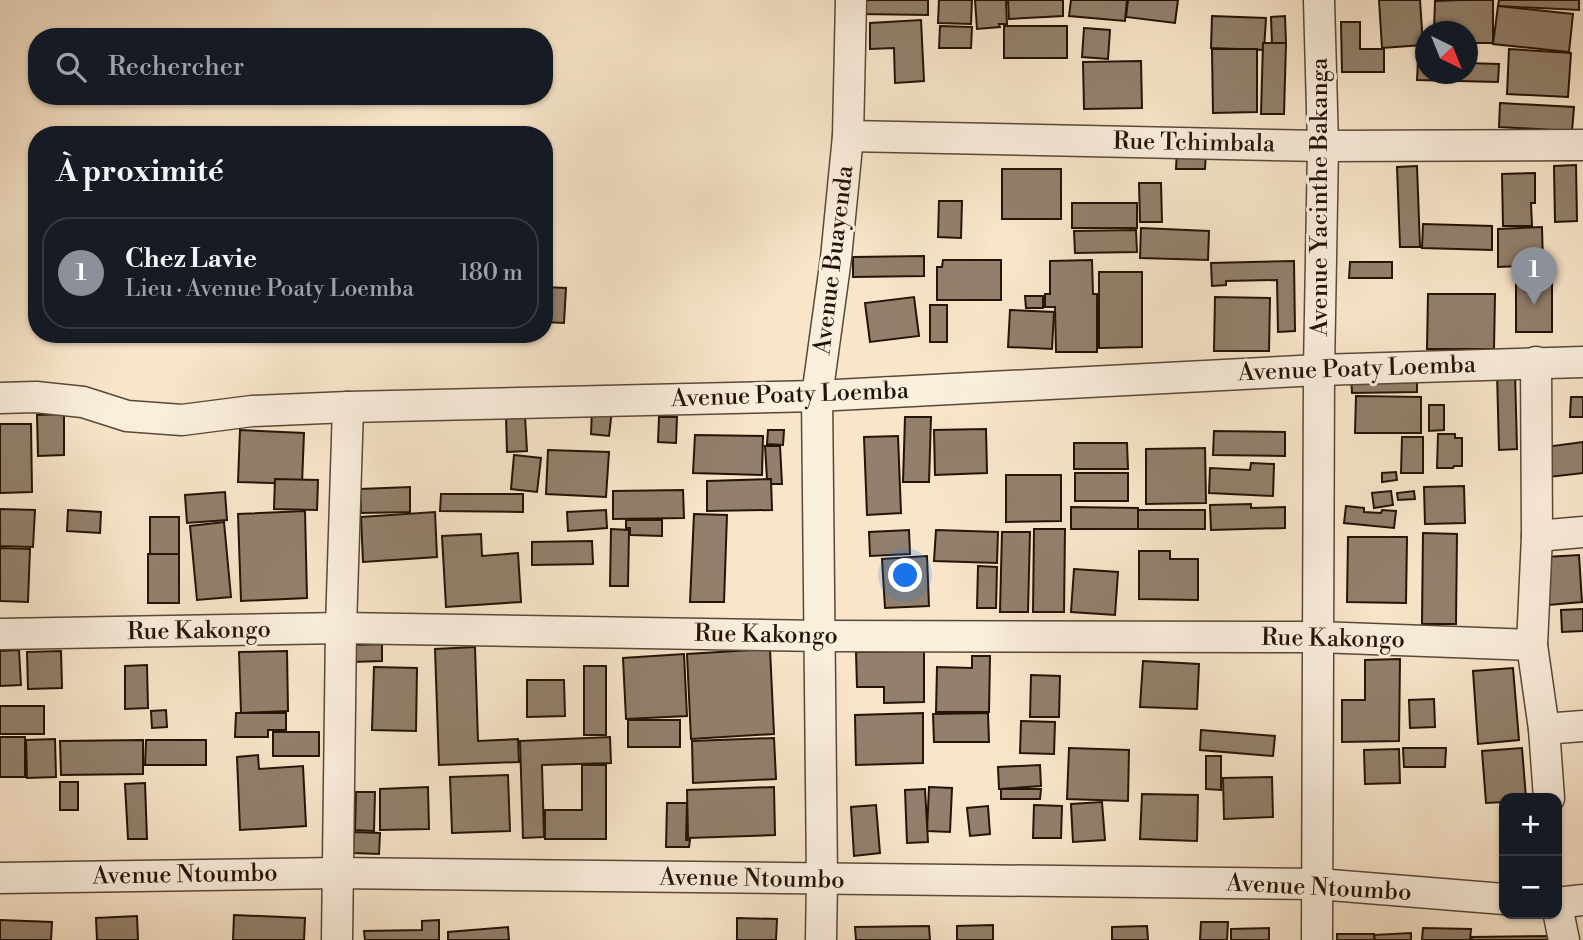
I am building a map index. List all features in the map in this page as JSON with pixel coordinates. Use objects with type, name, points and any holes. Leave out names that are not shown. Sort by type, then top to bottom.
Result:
[{"type":"street","name":"Avenue Buayenda","points":[[821,940],[817,396],[836,258],[848,136],[851,0]]},
{"type":"street","name":"Avenue Yacinthe Bakanga","points":[[1317,940],[1319,370],[1323,146],[1319,0]]},
{"type":"street","name":"Rue Tchimbala","points":[[848,136],[1323,146],[1583,145]]},
{"type":"street","points":[[1536,362],[1536,536],[1532,645],[1544,729],[1549,793]]},
{"type":"street","name":"Avenue Poaty Loemba","points":[[0,398],[36,397],[83,402],[127,416],[182,420],[252,411],[348,407],[817,396],[1319,370],[1583,362]]},
{"type":"street","points":[[337,940],[341,628],[348,407]]},
{"type":"street","points":[[1536,536],[1583,532]]},
{"type":"street","name":"Rue Kakongo","points":[[0,634],[341,628],[820,636],[1318,637],[1532,645]]},
{"type":"street","points":[[1544,729],[1583,726]]},
{"type":"street","name":"Avenue Ntoumbo","points":[[0,878],[337,873],[1318,884],[1499,899]]},
{"type":"street","points":[[1562,903],[1583,900]]},
{"type":"street","points":[[1560,919],[1564,940]]},
{"type":"building","points":[[859,0],[928,0],[928,15],[859,14]]},
{"type":"building","points":[[939,0],[972,0],[971,24],[938,23]]},
{"type":"building","points":[[975,0],[1006,0],[1007,24],[977,29]]},
{"type":"building","points":[[1008,0],[1063,0],[1063,16],[1009,19]]},
{"type":"building","points":[[1071,0],[1127,0],[1125,21],[1069,16]]},
{"type":"building","points":[[1128,0],[1178,0],[1175,23],[1126,17]]},
{"type":"building","points":[[1379,0],[1420,0],[1421,21],[1415,21],[1415,46],[1382,48]]},
{"type":"building","points":[[1493,0],[1493,43],[1478,43],[1478,21],[1434,21],[1435,1]]},
{"type":"building","points":[[1499,0],[1579,0],[1579,10],[1498,6]]},
{"type":"building","points":[[1498,6],[1573,14],[1569,52],[1493,44]]},
{"type":"building","points":[[1212,16],[1266,18],[1264,50],[1211,48]]},
{"type":"building","points":[[1285,16],[1286,43],[1272,44],[1271,17]]},
{"type":"building","points":[[921,20],[924,81],[895,83],[894,48],[870,49],[870,23]]},
{"type":"building","points":[[1341,22],[1360,22],[1360,49],[1384,49],[1384,72],[1342,72]]},
{"type":"building","points":[[940,26],[972,27],[971,48],[939,48]]},
{"type":"building","points":[[1004,26],[1067,26],[1067,58],[1004,58]]},
{"type":"building","points":[[1084,28],[1110,30],[1108,59],[1082,57]]},
{"type":"building","points":[[1263,43],[1286,43],[1284,114],[1261,114]]},
{"type":"building","points":[[1212,49],[1257,49],[1257,112],[1213,113]]},
{"type":"building","points":[[1509,49],[1571,53],[1568,97],[1507,94]]},
{"type":"building","points":[[1141,61],[1142,108],[1084,109],[1083,62]]},
{"type":"building","points":[[1478,63],[1499,64],[1498,82],[1478,82]]},
{"type":"building","points":[[1500,103],[1574,107],[1572,131],[1499,127]]},
{"type":"building","points":[[1177,149],[1206,150],[1205,169],[1176,169]]},
{"type":"building","points":[[1576,165],[1577,221],[1555,222],[1554,166]]},
{"type":"building","points":[[1417,166],[1420,247],[1400,247],[1397,167]]},
{"type":"building","points":[[1002,169],[1061,169],[1061,219],[1002,219]]},
{"type":"building","points":[[1535,173],[1535,203],[1531,203],[1532,226],[1503,226],[1502,174]]},
{"type":"building","points":[[1139,183],[1161,183],[1162,222],[1140,222]]},
{"type":"building","points":[[939,201],[962,201],[961,238],[938,237]]},
{"type":"building","points":[[1072,203],[1137,203],[1137,228],[1072,228]]},
{"type":"building","points":[[1423,224],[1492,226],[1492,250],[1422,248]]},
{"type":"building","points":[[1542,227],[1543,265],[1498,267],[1498,229]]},
{"type":"building","points":[[1141,228],[1209,231],[1208,260],[1140,258]]},
{"type":"building","points":[[1136,230],[1137,252],[1075,253],[1074,231]]},
{"type":"building","points":[[924,256],[924,276],[853,277],[853,257]]},
{"type":"building","points":[[943,260],[1001,260],[1001,300],[937,300],[937,267],[942,267]]},
{"type":"building","points":[[1092,260],[1093,294],[1097,294],[1097,352],[1056,352],[1055,307],[1045,307],[1045,294],[1050,294],[1050,261]]},
{"type":"building","points":[[1294,261],[1295,331],[1278,332],[1277,280],[1226,281],[1226,285],[1212,286],[1211,263]]},
{"type":"building","points":[[1350,262],[1392,262],[1392,278],[1349,278]]},
{"type":"building","points":[[1099,272],[1142,272],[1142,347],[1099,348]]},
{"type":"building","points":[[1552,275],[1552,332],[1516,332],[1516,277]]},
{"type":"building","points":[[553,287],[566,288],[564,323],[553,322]]},
{"type":"building","points":[[1428,294],[1495,294],[1494,349],[1427,349]]},
{"type":"building","points":[[1025,296],[1043,296],[1043,308],[1026,308]]},
{"type":"building","points":[[914,297],[919,336],[870,342],[865,303]]},
{"type":"building","points":[[1215,297],[1270,298],[1269,351],[1214,351]]},
{"type":"building","points":[[930,305],[947,305],[947,342],[930,342]]},
{"type":"building","points":[[1010,310],[1054,312],[1052,349],[1008,347]]},
{"type":"building","points":[[1515,371],[1517,449],[1499,450],[1497,372]]},
{"type":"building","points":[[1417,375],[1417,392],[1352,393],[1351,376]]},
{"type":"building","points":[[1356,396],[1421,397],[1421,433],[1355,433]]},
{"type":"building","points":[[1571,397],[1583,397],[1583,417],[1570,417]]},
{"type":"building","points":[[1429,405],[1444,405],[1444,430],[1429,431]]},
{"type":"building","points":[[592,409],[612,410],[609,436],[591,434]]},
{"type":"building","points":[[64,414],[64,455],[38,456],[37,415]]},
{"type":"building","points":[[525,416],[527,451],[507,452],[506,417]]},
{"type":"building","points":[[659,417],[677,417],[676,443],[658,442]]},
{"type":"building","points":[[905,417],[931,417],[929,482],[903,482]]},
{"type":"building","points":[[0,424],[31,424],[32,492],[0,493]]},
{"type":"building","points":[[986,429],[987,473],[935,475],[934,430]]},
{"type":"building","points":[[240,430],[304,433],[302,484],[238,482]]},
{"type":"building","points":[[768,430],[784,430],[783,445],[767,444]]},
{"type":"building","points":[[1214,431],[1285,432],[1285,456],[1213,455]]},
{"type":"building","points":[[1438,434],[1455,434],[1455,438],[1462,438],[1462,466],[1437,468]]},
{"type":"building","points":[[695,435],[763,436],[762,475],[693,473]]},
{"type":"building","points":[[898,436],[901,513],[867,515],[864,437]]},
{"type":"building","points":[[1402,437],[1423,437],[1423,473],[1401,473]]},
{"type":"building","points":[[1583,442],[1583,473],[1549,477],[1545,447]]},
{"type":"building","points":[[1074,443],[1127,443],[1128,469],[1074,469]]},
{"type":"building","points":[[765,446],[780,446],[782,484],[771,484],[771,479],[767,479]]},
{"type":"building","points":[[1205,448],[1206,503],[1146,504],[1146,449]]},
{"type":"building","points":[[548,450],[609,452],[606,497],[546,494]]},
{"type":"building","points":[[514,455],[541,458],[537,492],[511,489]]},
{"type":"building","points":[[1251,463],[1274,464],[1273,496],[1209,493],[1210,468],[1250,470]]},
{"type":"building","points":[[1396,472],[1397,480],[1382,482],[1382,473]]},
{"type":"building","points":[[1075,473],[1128,473],[1128,501],[1075,501]]},
{"type":"building","points":[[1006,475],[1061,475],[1061,521],[1006,522]]},
{"type":"building","points":[[275,479],[318,480],[317,510],[274,509]]},
{"type":"building","points":[[771,479],[772,510],[707,511],[707,481]]},
{"type":"building","points":[[1464,486],[1465,523],[1425,524],[1424,487]]},
{"type":"building","points":[[410,487],[410,512],[361,513],[360,489]]},
{"type":"building","points":[[683,490],[684,518],[613,519],[613,491]]},
{"type":"building","points":[[1391,491],[1393,505],[1374,508],[1372,493]]},
{"type":"building","points":[[1414,491],[1415,499],[1398,500],[1397,493]]},
{"type":"building","points":[[225,492],[227,520],[187,523],[185,495]]},
{"type":"building","points":[[441,494],[523,494],[523,512],[440,511]]},
{"type":"building","points":[[1251,504],[1251,508],[1285,507],[1285,528],[1211,530],[1210,505]]},
{"type":"building","points":[[1346,506],[1364,508],[1364,512],[1396,511],[1394,528],[1344,523]]},
{"type":"building","points":[[1071,507],[1138,508],[1138,529],[1071,529]]},
{"type":"building","points":[[0,509],[35,510],[33,547],[0,546]]},
{"type":"building","points":[[68,510],[101,512],[100,533],[67,531]]},
{"type":"building","points":[[606,510],[607,528],[568,531],[567,512]]},
{"type":"building","points":[[1138,510],[1205,510],[1205,529],[1138,529]]},
{"type":"building","points":[[305,511],[307,598],[241,601],[238,514]]},
{"type":"building","points":[[435,512],[437,557],[363,562],[361,517]]},
{"type":"building","points":[[694,514],[727,515],[724,602],[690,602]]},
{"type":"building","points":[[150,517],[179,517],[179,554],[150,554]]},
{"type":"building","points":[[626,520],[662,520],[662,536],[630,535]]},
{"type":"building","points":[[224,522],[231,597],[197,600],[190,526]]},
{"type":"building","points":[[611,529],[629,530],[628,586],[610,586]]},
{"type":"building","points":[[1034,529],[1065,529],[1064,612],[1033,612]]},
{"type":"building","points":[[909,530],[910,554],[870,556],[869,532]]},
{"type":"building","points":[[936,530],[998,532],[997,563],[934,561]]},
{"type":"building","points":[[1002,532],[1030,532],[1028,612],[1000,612]]},
{"type":"building","points":[[1423,533],[1457,534],[1456,624],[1422,624]]},
{"type":"building","points":[[481,534],[482,556],[518,553],[521,602],[446,607],[442,536]]},
{"type":"building","points":[[1348,537],[1407,537],[1406,603],[1347,602]]},
{"type":"building","points":[[592,541],[593,564],[532,565],[532,542]]},
{"type":"building","points":[[0,548],[30,549],[28,602],[0,601]]},
{"type":"building","points":[[1139,551],[1170,551],[1170,559],[1198,559],[1198,600],[1139,599]]},
{"type":"building","points":[[148,554],[179,554],[179,603],[148,603]]},
{"type":"building","points":[[1579,555],[1582,602],[1549,605],[1546,557]]},
{"type":"building","points":[[927,556],[929,606],[885,608],[882,559]]},
{"type":"building","points":[[978,566],[997,567],[996,608],[977,608]]},
{"type":"building","points":[[1074,569],[1118,572],[1115,615],[1071,612]]},
{"type":"building","points":[[1583,609],[1583,631],[1562,632],[1561,610]]},
{"type":"building","points":[[382,644],[382,661],[352,662],[352,645]]},
{"type":"building","points":[[475,647],[478,741],[518,739],[519,762],[439,765],[435,649]]},
{"type":"building","points":[[770,649],[774,734],[691,739],[687,654]]},
{"type":"building","points":[[19,650],[21,685],[0,686],[0,651]]},
{"type":"building","points":[[61,651],[62,688],[28,689],[27,652]]},
{"type":"building","points":[[287,651],[288,711],[241,713],[239,652]]},
{"type":"building","points":[[924,651],[924,702],[884,703],[884,687],[857,687],[856,652]]},
{"type":"building","points":[[684,654],[687,716],[626,719],[623,658]]},
{"type":"building","points":[[972,656],[990,656],[989,712],[936,712],[937,667],[972,668]]},
{"type":"building","points":[[1400,659],[1399,741],[1342,742],[1342,700],[1365,700],[1365,660]]},
{"type":"building","points":[[1143,661],[1199,664],[1197,709],[1140,707]]},
{"type":"building","points":[[147,665],[148,708],[125,709],[125,666]]},
{"type":"building","points":[[584,666],[606,666],[606,735],[584,735]]},
{"type":"building","points":[[374,667],[417,668],[416,731],[372,730]]},
{"type":"building","points":[[1513,668],[1519,740],[1478,744],[1473,671]]},
{"type":"building","points":[[1031,675],[1060,676],[1059,717],[1030,717]]},
{"type":"building","points":[[527,680],[564,680],[565,716],[527,717]]},
{"type":"building","points":[[1434,699],[1435,727],[1410,728],[1409,700]]},
{"type":"building","points":[[0,706],[44,706],[44,734],[0,734]]},
{"type":"building","points":[[166,710],[167,727],[152,728],[151,711]]},
{"type":"building","points":[[236,713],[286,713],[286,730],[268,730],[268,737],[235,737]]},
{"type":"building","points":[[923,713],[923,763],[856,765],[855,715]]},
{"type":"building","points":[[988,713],[989,742],[934,742],[933,714]]},
{"type":"building","points":[[628,720],[680,720],[680,747],[628,747]]},
{"type":"building","points":[[1021,721],[1055,722],[1054,754],[1020,753]]},
{"type":"building","points":[[1201,730],[1275,736],[1273,756],[1200,750]]},
{"type":"building","points":[[273,732],[319,732],[319,756],[273,756]]},
{"type":"building","points":[[0,737],[25,737],[25,777],[0,777]]},
{"type":"building","points":[[610,737],[611,763],[542,765],[544,837],[523,838],[520,741]]},
{"type":"building","points":[[774,738],[776,779],[693,783],[692,741]]},
{"type":"building","points":[[55,739],[56,777],[27,778],[26,740]]},
{"type":"building","points":[[143,740],[143,774],[61,775],[60,741]]},
{"type":"building","points":[[146,740],[206,740],[206,765],[145,765]]},
{"type":"building","points":[[1069,748],[1129,750],[1128,801],[1067,799]]},
{"type":"building","points":[[1403,748],[1446,748],[1445,767],[1404,767]]},
{"type":"building","points":[[1522,748],[1526,793],[1499,793],[1499,802],[1486,803],[1482,751]]},
{"type":"building","points":[[1399,749],[1400,783],[1365,784],[1364,750]]},
{"type":"building","points":[[258,755],[259,769],[303,766],[306,826],[240,830],[237,757]]},
{"type":"building","points":[[1206,756],[1221,756],[1221,790],[1206,789]]},
{"type":"building","points":[[582,765],[606,765],[606,839],[545,839],[545,810],[582,810]]},
{"type":"building","points":[[1040,765],[1041,786],[999,789],[998,767]]},
{"type":"building","points":[[508,775],[510,831],[452,833],[450,777]]},
{"type":"building","points":[[1272,777],[1273,817],[1224,819],[1223,778]]},
{"type":"building","points":[[60,782],[78,782],[78,810],[60,810]]},
{"type":"building","points":[[145,783],[147,839],[128,839],[125,784]]},
{"type":"building","points":[[428,787],[429,829],[380,830],[380,789]]},
{"type":"building","points":[[774,787],[775,835],[688,838],[687,790]]},
{"type":"building","points":[[929,787],[952,788],[950,832],[927,831]]},
{"type":"building","points":[[925,789],[928,842],[907,843],[905,790]]},
{"type":"building","points":[[1001,789],[1041,789],[1040,799],[1001,799]]},
{"type":"building","points":[[356,792],[375,792],[374,831],[355,830]]},
{"type":"building","points":[[1142,794],[1198,795],[1197,841],[1140,839]]},
{"type":"building","points":[[1102,802],[1105,840],[1073,842],[1071,804]]},
{"type":"building","points":[[667,803],[687,803],[686,840],[690,840],[689,847],[666,847]]},
{"type":"building","points":[[876,805],[880,853],[854,856],[851,807]]},
{"type":"building","points":[[1034,805],[1062,806],[1061,838],[1033,838]]},
{"type":"building","points":[[988,806],[990,834],[970,836],[967,808]]},
{"type":"building","points":[[354,832],[380,833],[379,854],[353,853]]},
{"type":"building","points":[[234,915],[305,918],[304,940],[233,940]]},
{"type":"building","points":[[137,916],[138,940],[97,940],[96,918]]},
{"type":"building","points":[[737,918],[777,919],[776,940],[737,940]]},
{"type":"building","points":[[0,920],[52,922],[51,940],[0,940]]},
{"type":"building","points":[[439,920],[439,940],[365,940],[364,931],[422,930],[422,921]]},
{"type":"building","points":[[1201,922],[1228,922],[1227,940],[1200,940]]},
{"type":"building","points":[[993,925],[993,940],[957,940],[957,926]]},
{"type":"building","points":[[929,926],[930,940],[856,940],[855,927]]},
{"type":"building","points":[[1147,926],[1148,940],[1112,940],[1112,927]]},
{"type":"building","points":[[508,927],[509,940],[448,940],[448,932]]},
{"type":"building","points":[[1269,928],[1269,940],[1231,940],[1231,929]]},
{"type":"building","points":[[1423,928],[1471,929],[1470,940],[1422,940]]},
{"type":"building","points":[[1411,933],[1411,940],[1375,940],[1374,935]]},
{"type":"building","points":[[1337,934],[1374,934],[1374,940],[1337,940]]},
{"type":"building","points":[[1552,936],[1552,940],[1472,940],[1472,937]]},
{"type":"place","name":"Chez Lavie","points":[[1534,305]]}]
